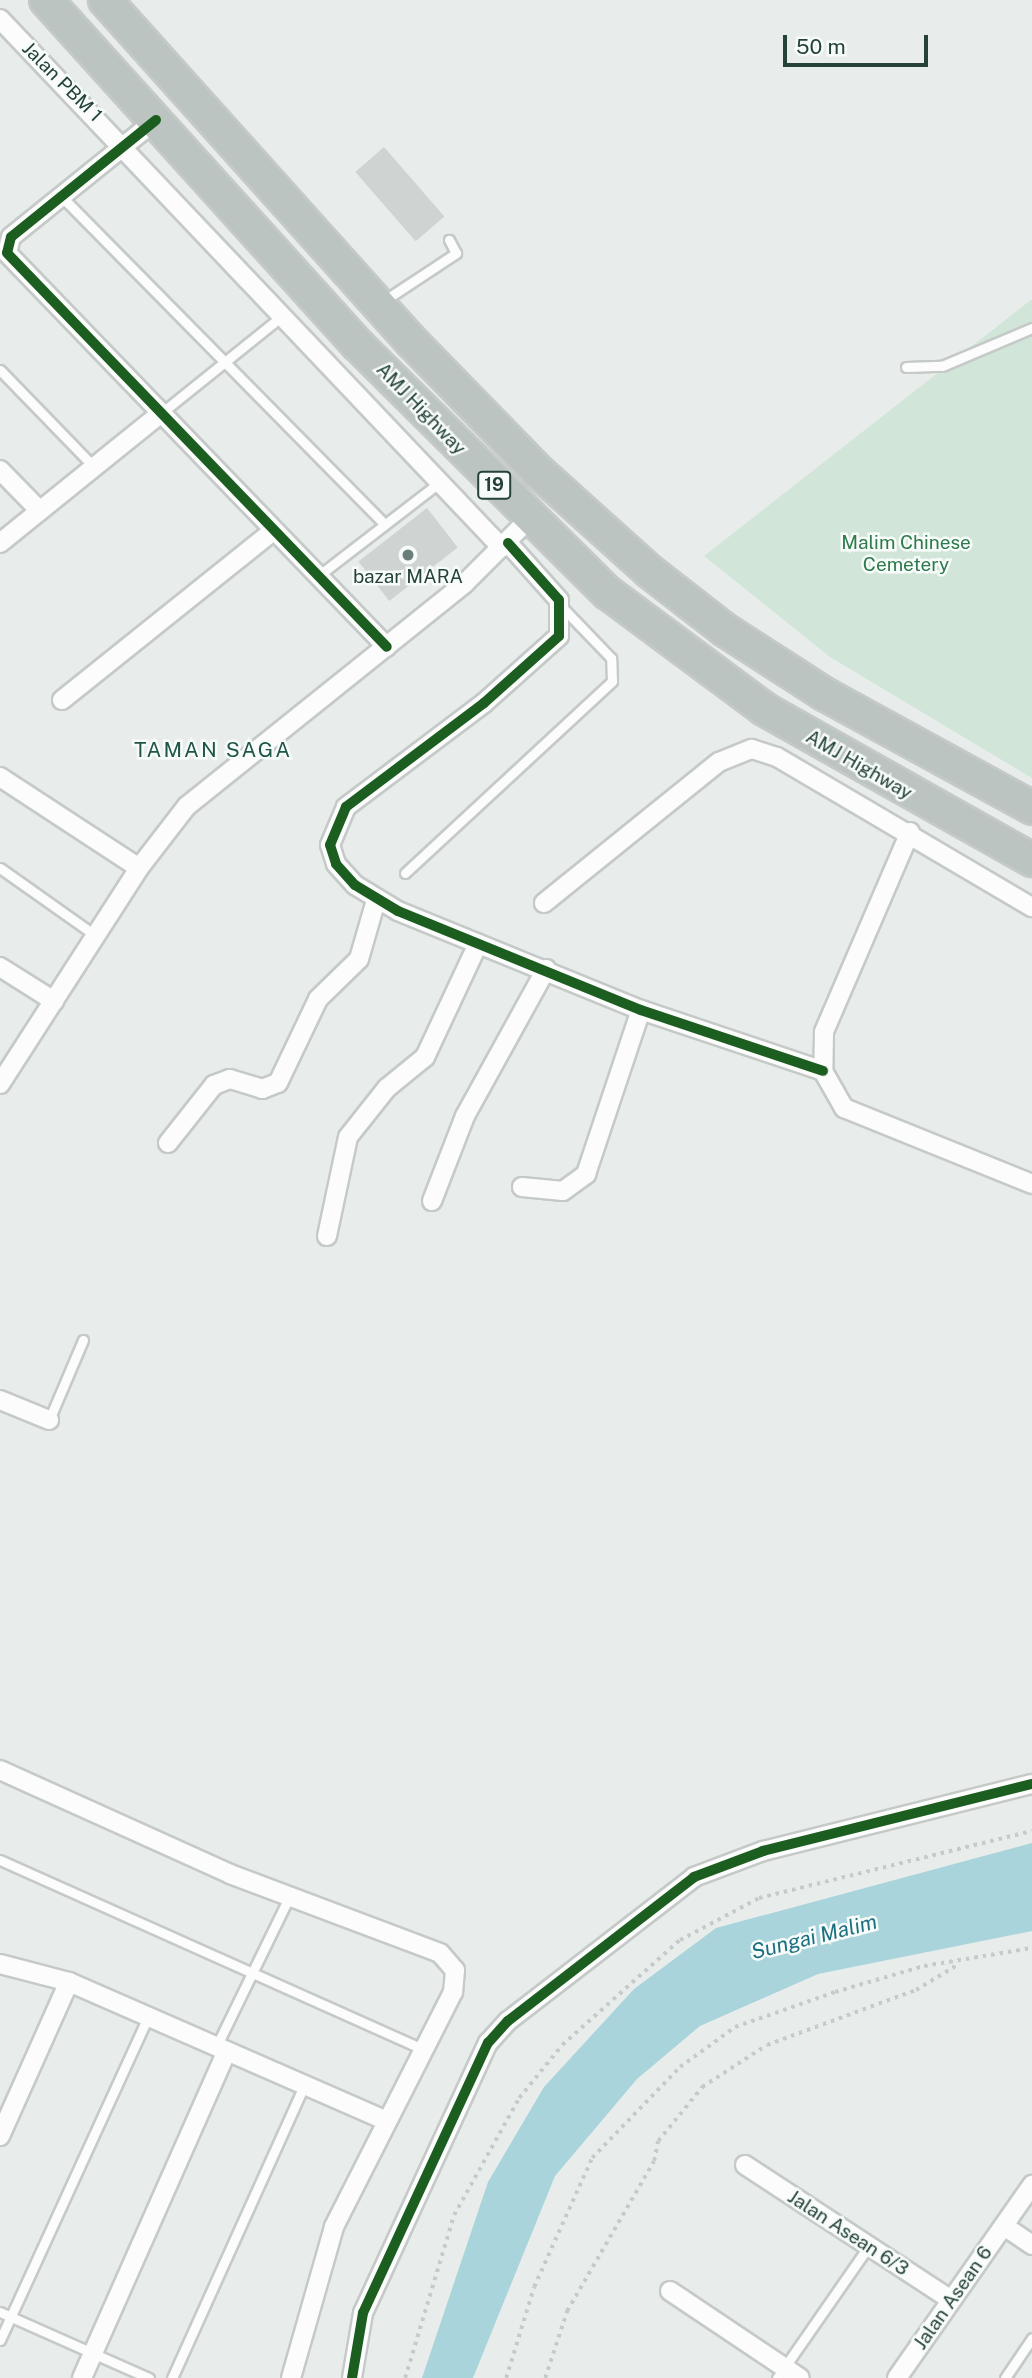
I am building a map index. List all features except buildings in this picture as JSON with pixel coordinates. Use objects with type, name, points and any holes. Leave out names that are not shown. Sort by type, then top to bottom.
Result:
[{"type":"highway","points":[[30,0],[108,68]]},
{"type":"highway","name":"AMJ Highway","points":[[46,0],[358,345],[513,537],[637,616],[764,709],[1032,860]]},
{"type":"highway","name":"AMJ Highway","points":[[104,0],[379,304],[537,471],[725,630],[837,701],[1032,808]]},
{"type":"street","name":"Jalan PBM 1","points":[[0,19],[124,146],[440,482],[513,537],[548,583],[561,606]]},
{"type":"street","points":[[156,120],[11,237],[7,253],[387,647]]},
{"type":"street","points":[[0,543],[160,414]]},
{"type":"street","points":[[0,470],[40,511]]},
{"type":"street","points":[[62,700],[273,531]]},
{"type":"street","points":[[2,1076],[97,937],[139,868],[187,806],[387,647],[513,537]]},
{"type":"street","points":[[561,606],[563,623],[549,649],[346,807],[330,845],[336,864],[376,900],[478,944],[546,969],[641,1010],[823,1071]]},
{"type":"street","points":[[544,903],[719,762],[752,749],[778,757],[910,832],[1032,907]]},
{"type":"street","points":[[0,776],[139,868]]},
{"type":"street","points":[[910,832],[824,1032],[823,1071],[844,1108],[1032,1184]]},
{"type":"street","points":[[168,1143],[214,1085],[230,1079],[262,1089],[278,1083],[318,999],[359,959],[376,900]]},
{"type":"street","points":[[327,1236],[348,1137],[387,1088],[425,1057],[478,944]]},
{"type":"street","points":[[0,967],[54,1001]]},
{"type":"street","points":[[432,1201],[465,1116],[546,969]]},
{"type":"street","points":[[522,1187],[564,1191],[586,1174],[641,1010]]},
{"type":"street","points":[[0,1420],[6,1403],[49,1420]]},
{"type":"street","points":[[0,1770],[289,1897],[450,1962],[453,1993],[334,2227],[291,2378]]},
{"type":"street","points":[[352,2378],[363,2313],[488,2043],[508,2021],[681,1885],[720,1865],[1032,1784]]},
{"type":"street","points":[[0,1964],[69,1982],[221,2051],[305,2084],[387,2121]]},
{"type":"street","points":[[0,2136],[69,1982]]},
{"type":"street","points":[[82,2378],[221,2051]]},
{"type":"street","name":"Jalan Asean 6/3","points":[[745,2165],[951,2300]]},
{"type":"street","name":"Jalan Asean 6","points":[[897,2378],[1032,2185]]},
{"type":"street","points":[[1007,2222],[1032,2245]]},
{"type":"street","points":[[670,2291],[780,2373],[800,2378]]},
{"type":"lane","points":[[61,196],[385,524]]},
{"type":"lane","points":[[379,304],[456,253],[449,240]]},
{"type":"lane","points":[[160,414],[283,315]]},
{"type":"lane","points":[[906,367],[942,366],[1032,328]]},
{"type":"lane","points":[[0,370],[94,467]]},
{"type":"lane","points":[[318,576],[440,482]]},
{"type":"lane","points":[[405,873],[612,681],[611,658],[561,606]]},
{"type":"lane","points":[[0,868],[97,937]]},
{"type":"lane","points":[[49,1420],[83,1340]]},
{"type":"lane","points":[[0,1860],[254,1970],[424,2050]]},
{"type":"lane","points":[[221,2051],[254,1970],[289,1897]]},
{"type":"lane","points":[[0,2340],[148,2016]]},
{"type":"lane","points":[[172,2378],[305,2084]]},
{"type":"lane","points":[[780,2373],[867,2247]]},
{"type":"lane","points":[[0,2312],[149,2378]]},
{"type":"lane","points":[[1005,2378],[1032,2338]]},
{"type":"path","points":[[405,2378],[454,2215],[519,2098],[562,2045],[680,1940],[759,1898],[1032,1831]]},
{"type":"path","points":[[506,2378],[534,2287],[592,2158],[680,2067],[735,2028],[925,1966],[962,1963],[1032,1948]]},
{"type":"path","points":[[545,2378],[567,2311],[654,2161],[658,2141],[702,2087],[767,2045],[916,1990],[962,1963]]},
{"type":"green space","name":"Malim Chinese Cemetery","points":[[1032,299],[1032,778],[830,657],[704,556]]},
{"type":"water","name":"Sungai Malim","points":[[1032,1843],[1032,1931],[818,1974],[700,2026],[637,2079],[555,2176],[473,2378],[422,2378],[488,2182],[544,2087],[634,1989],[716,1928]]},
{"type":"cycle path","points":[[156,120],[11,237],[7,253],[387,647]]},
{"type":"cycle path","points":[[508,543],[559,600],[559,636],[484,703],[346,807],[330,845],[336,864],[355,885],[398,911],[641,1010],[823,1071]]},
{"type":"cycle path","points":[[352,2378],[363,2313],[488,2043],[508,2021],[694,1877],[763,1851],[1032,1784]]},
{"type":"place","name":"bazar MARA","points":[[408,555]]},
{"type":"district","name":"TAMAN SAGA","points":[[213,750]]}]
